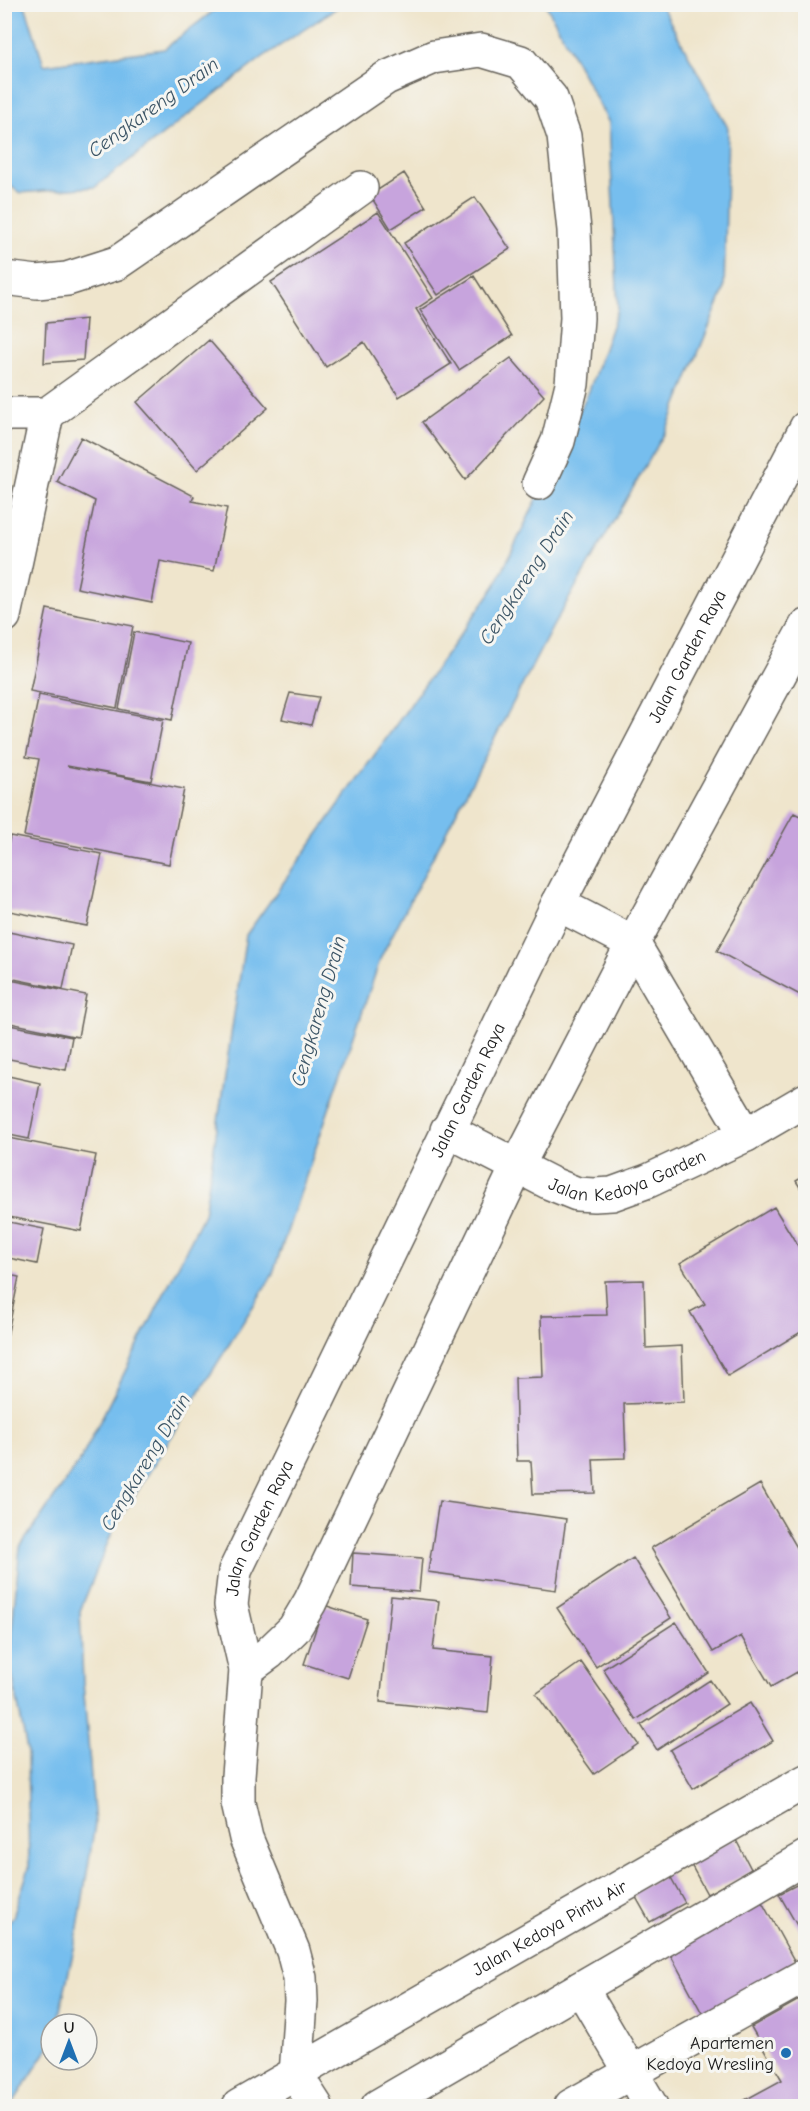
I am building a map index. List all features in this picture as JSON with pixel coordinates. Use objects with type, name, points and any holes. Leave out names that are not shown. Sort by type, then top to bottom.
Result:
[{"type":"street","points":[[4,278],[37,282],[67,279],[117,262],[386,78],[434,57],[481,50],[521,63],[551,98],[564,136],[574,230],[577,318],[572,384],[558,441],[540,483]]},
{"type":"street","points":[[4,414],[47,414],[361,188]]},
{"type":"street","points":[[4,616],[47,414]]},
{"type":"street","name":"Jalan Garden Raya","points":[[246,1670],[231,1605],[235,1571],[558,904],[799,461],[806,428]]},
{"type":"street","points":[[316,2106],[296,2075],[301,2001],[300,1978],[293,1951],[246,1838],[238,1803],[246,1670],[269,1653],[294,1629],[310,1602],[517,1167],[633,943],[806,626]]},
{"type":"street","points":[[558,904],[633,943],[746,1135]]},
{"type":"street","name":"Jalan Kedoya Garden","points":[[447,1130],[517,1167],[577,1194],[612,1194],[648,1181],[746,1135],[806,1100]]},
{"type":"street","name":"Jalan Kedoya Pintu Air","points":[[239,2106],[806,1781]]},
{"type":"street","points":[[378,2106],[806,1857]]},
{"type":"street","points":[[571,2106],[806,1975]]},
{"type":"street","points":[[581,1988],[651,2106]]},
{"type":"water","name":"Cengkareng Drain","points":[[4,5],[25,5],[44,65],[164,49],[221,5],[341,5],[263,57],[95,187],[20,193],[5,182]]},
{"type":"water","name":"Cengkareng Drain","points":[[546,5],[661,5],[728,128],[724,290],[666,431],[553,626],[381,957],[272,1276],[113,1530],[80,1611],[83,1682],[95,1824],[76,1940],[60,2012],[39,2012],[39,2063],[13,2103],[14,2106],[5,2106],[5,1928],[13,1917],[29,1868],[27,1750],[9,1659],[20,1547],[81,1459],[204,1214],[246,935],[495,586],[589,391],[618,309],[609,123]]},
{"type":"building","points":[[404,173],[426,207],[391,229],[370,195]]},
{"type":"building","points":[[475,197],[510,249],[438,295],[404,243]]},
{"type":"building","points":[[378,212],[433,298],[416,309],[451,364],[399,397],[364,342],[326,367],[271,282]]},
{"type":"building","points":[[474,276],[512,336],[459,370],[420,310]]},
{"type":"building","points":[[86,319],[83,360],[44,363],[46,323]]},
{"type":"building","points":[[209,340],[268,408],[197,470],[137,402]]},
{"type":"building","points":[[511,358],[544,396],[465,480],[422,422]]},
{"type":"building","points":[[81,437],[194,496],[192,501],[227,508],[214,571],[160,561],[152,603],[77,588],[95,501],[57,482]]},
{"type":"building","points":[[47,609],[133,626],[117,708],[30,691]]},
{"type":"building","points":[[134,632],[188,643],[172,720],[119,709]]},
{"type":"building","points":[[290,693],[319,697],[311,725],[282,719]]},
{"type":"building","points":[[39,695],[163,720],[151,781],[67,766],[184,789],[169,864],[24,836],[39,759],[26,757]]},
{"type":"building","points":[[794,813],[806,819],[806,985],[800,995],[717,951]]},
{"type":"building","points":[[10,836],[102,854],[87,926],[4,910],[4,865]]},
{"type":"building","points":[[4,931],[72,945],[63,989],[4,977]]},
{"type":"building","points":[[5,979],[86,995],[78,1037],[5,1022]]},
{"type":"building","points":[[4,1024],[72,1037],[66,1070],[4,1058]]},
{"type":"building","points":[[4,1075],[40,1083],[29,1139],[4,1134]]},
{"type":"building","points":[[4,1137],[96,1155],[81,1231],[4,1216]]},
{"type":"building","points":[[806,1175],[806,1197],[796,1181]]},
{"type":"building","points":[[774,1207],[806,1259],[806,1329],[728,1376],[690,1312],[705,1304],[680,1263]]},
{"type":"building","points":[[4,1221],[44,1229],[37,1264],[4,1257]]},
{"type":"building","points":[[4,1274],[19,1277],[6,1342],[4,1342]]},
{"type":"building","points":[[644,1280],[646,1348],[682,1346],[684,1402],[624,1404],[626,1458],[593,1459],[595,1493],[533,1494],[531,1461],[517,1461],[515,1378],[543,1377],[541,1316],[607,1315],[605,1281]]},
{"type":"building","points":[[760,1484],[806,1563],[806,1667],[771,1687],[741,1636],[713,1652],[651,1548]]},
{"type":"building","points":[[439,1501],[566,1519],[556,1590],[428,1572]]},
{"type":"building","points":[[353,1553],[422,1558],[419,1592],[351,1587]]},
{"type":"building","points":[[633,1558],[671,1618],[596,1667],[557,1608]]},
{"type":"building","points":[[391,1596],[439,1601],[433,1650],[493,1656],[488,1713],[380,1702]]},
{"type":"building","points":[[324,1605],[367,1619],[348,1678],[304,1664]]},
{"type":"building","points":[[676,1622],[709,1673],[636,1720],[603,1669]]},
{"type":"building","points":[[581,1662],[638,1744],[594,1774],[536,1694]]},
{"type":"building","points":[[710,1680],[727,1704],[657,1750],[641,1725]]},
{"type":"building","points":[[750,1703],[773,1741],[693,1789],[670,1750]]},
{"type":"building","points":[[735,1838],[752,1871],[707,1894],[689,1861]]},
{"type":"building","points":[[669,1874],[685,1903],[650,1922],[633,1892]]},
{"type":"building","points":[[806,1880],[806,1941],[779,1894]]},
{"type":"building","points":[[762,1902],[796,1964],[703,2015],[669,1952]]},
{"type":"building","name":"Apartemen Kedoya Wresling","points":[[806,1996],[806,2106],[734,2106],[782,2080],[751,2027]]},
{"type":"place","name":"Apartemen Kedoya Wresling","points":[[786,2053]]}]
